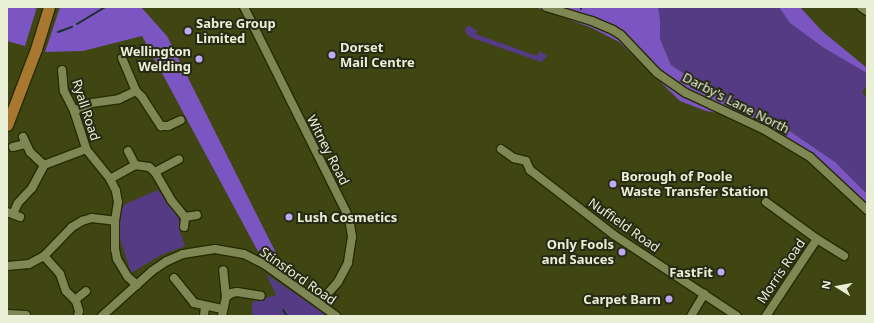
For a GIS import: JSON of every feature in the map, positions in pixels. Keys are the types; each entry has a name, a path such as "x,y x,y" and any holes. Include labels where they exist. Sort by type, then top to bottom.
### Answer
{"main road":[{"path":"7,125 36,49 49,7"}],"street":[{"name":"Witney Road","path":"244,7 346,212 350,224 352,237 348,263 338,282 319,304"},
{"name":"Darby's Lane North","path":"546,7 592,21 621,35 657,73 686,93 765,130 810,157 867,210"},
{"path":"861,7 867,11"},
{"path":"122,58 136,91 142,96 161,126 168,126 181,120"},
{"name":"Ryall Road","path":"62,70 64,91 74,111 86,149 110,179 116,191 118,202 115,221 115,249 117,259 128,277 137,285"},
{"path":"74,111 92,103 119,99 136,91"},
{"path":"13,147 24,141 32,155 44,165"},
{"path":"13,214 18,203 32,188 44,165 86,149"},
{"name":"Nuffield Road","path":"502,149 514,158 526,161 530,170 614,235 737,316"},
{"path":"128,150 135,165"},
{"path":"155,172 179,159"},
{"path":"110,179 135,165 149,167 155,172 171,200 185,217 184,227"},
{"name":"Morris Road","path":"766,202 817,239 844,256"},
{"path":"185,217 197,215"},
{"path":"7,266 29,264 44,256 72,227 82,220 92,218 115,221"},
{"name":"Morris Road","path":"766,316 817,239"},
{"name":"Stinsford Road","path":"102,316 152,271 168,261 183,254 215,249 236,252 253,258 277,273 336,316"},
{"path":"44,256 60,274 66,291 75,300 79,311 78,316"},
{"path":"174,278 194,302 223,312 226,297 223,270"},
{"path":"75,300 86,291"},
{"path":"226,297 232,292 261,296"},
{"path":"691,316 704,294"},
{"path":"204,316 205,306"},
{"path":"7,313 26,315"}],"shaded area":[{"path":"7,7 37,7 25,46 7,41"},
{"path":"60,7 141,7 167,36 277,255 261,257 142,36 83,51 45,52"},
{"path":"535,7 658,7 660,19 660,39 671,65 689,77 698,80 726,99 741,104 751,112 760,113 769,117 835,162 867,194 867,210 811,157 734,116 706,111 680,101 619,42 592,28"},
{"path":"658,7 779,7 790,23 824,48 864,70 867,73 867,84 862,93 867,97 867,194 835,162 769,117 760,113 751,112 741,104 726,99 698,80 689,77 671,65 660,39 660,19"},
{"path":"779,7 800,7 822,31 867,68 867,73 824,48 790,23"},
{"path":"469,26 477,30 476,34 537,56 539,51 548,56 541,62 472,38 468,36 465,31 466,27"},
{"path":"158,190 179,217 180,232 185,246 161,255 131,273 118,232 118,211 127,203"},
{"path":"266,274 327,316 252,316 252,302 276,295"}],"waterway":[{"path":"77,24 105,7"},
{"path":"58,32 72,27"},
{"path":"283,310 287,316"}],"place":[{"name":"Sabre Group Limited","path":"188,31"},
{"name":"Dorset Mail Centre","path":"332,55"},
{"name":"Wellington Welding","path":"199,59"},
{"name":"Borough of Poole Waste Transfer Station","path":"613,184"},
{"name":"Lush Cosmetics","path":"289,217"},
{"name":"Only Fools and Sauces","path":"622,252"},
{"name":"FastFit","path":"721,272"},
{"name":"Carpet Barn","path":"669,299"}]}
